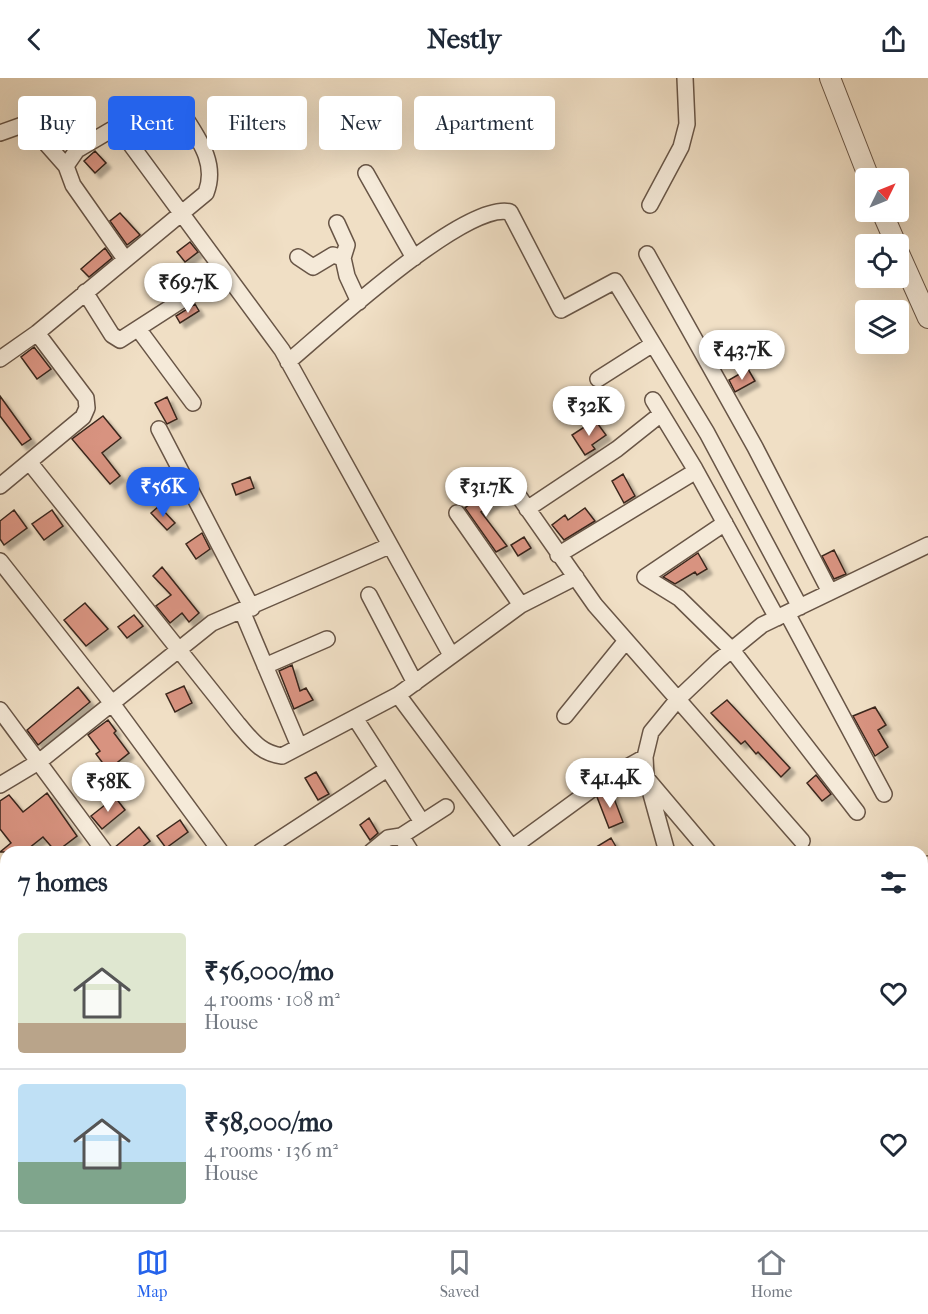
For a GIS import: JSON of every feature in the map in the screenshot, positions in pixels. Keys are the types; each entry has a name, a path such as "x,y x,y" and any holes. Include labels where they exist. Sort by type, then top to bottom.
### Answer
{"street":[{"path":"651,205 681,147 687,124 685,78"},
{"path":"830,78 865,168"},
{"path":"0,133 28,123 66,166 73,185 125,259"},
{"path":"66,166 77,150 111,130 119,131 282,350 451,655"},
{"path":"0,358 38,333 206,193 212,180 208,156 195,134"},
{"path":"366,173 414,258"},
{"path":"288,362 414,258 452,232 489,212 501,210 510,212 561,310 615,281 707,433 788,612 884,794"},
{"path":"337,223 347,245 343,258 347,276 359,302"},
{"path":"647,254 755,447 830,592"},
{"path":"298,257 313,267 333,255 343,258"},
{"path":"85,292 115,339 120,340 139,330 224,273"},
{"path":"909,276 928,318"},
{"path":"139,330 193,403"},
{"path":"0,486 83,417 87,408 86,398 38,333"},
{"path":"598,379 652,344"},
{"path":"653,400 725,523 788,612"},
{"path":"527,508 616,450 662,414"},
{"path":"159,429 247,609 265,666 299,746"},
{"path":"30,463 260,749 282,756 398,695 521,605 576,577"},
{"path":"558,555 696,471"},
{"path":"513,488 558,555 626,642 802,841"},
{"path":"457,513 521,605"},
{"path":"725,523 645,576 679,598 732,650 856,812"},
{"path":"665,846 646,777 645,757 651,732 678,699 762,625 928,545"},
{"path":"0,785 40,761 178,648 212,624 389,546"},
{"path":"0,561 111,702 217,846"},
{"path":"369,595 415,684"},
{"path":"265,666 327,639"},
{"path":"565,716 626,642"},
{"path":"398,695 506,846"},
{"path":"0,710 101,846"},
{"path":"355,718 422,822"},
{"path":"514,846 606,779 645,757"},
{"path":"269,846 387,769"},
{"path":"646,777 705,846"},
{"path":"379,846 388,838 401,836 446,807"},
{"path":"401,836 407,846"}],"building":[{"path":"95,151 106,163 95,173 84,161"},
{"path":"120,213 140,235 127,245 110,221"},
{"path":"190,242 198,252 185,262 177,252"},
{"path":"105,248 112,258 89,277 81,269"},
{"path":"195,304 199,311 180,323 176,316"},
{"path":"34,347 51,369 37,379 21,357"},
{"path":"748,369 755,381 735,392 729,380"},
{"path":"0,396 31,439 22,445 0,416"},
{"path":"167,397 177,419 167,424 155,403"},
{"path":"103,416 121,438 102,453 120,476 110,484 72,439"},
{"path":"595,420 606,435 592,445 595,449 585,455 572,435"},
{"path":"623,474 635,496 624,503 612,481"},
{"path":"250,477 254,488 236,495 232,484"},
{"path":"492,487 500,498 481,512 507,546 496,552 465,508"},
{"path":"159,506 175,523 167,530 151,513"},
{"path":"585,508 595,521 564,540 552,525 565,515 568,520"},
{"path":"14,510 27,528 4,545 0,539 0,521"},
{"path":"52,510 63,526 44,540 32,524"},
{"path":"202,533 210,549 196,559 186,544"},
{"path":"524,537 531,548 518,556 511,545"},
{"path":"834,550 846,574 834,579 822,556"},
{"path":"698,553 707,569 697,575 695,572 675,584 663,577"},
{"path":"162,567 199,613 189,622 182,613 170,623 156,606 171,595 153,576"},
{"path":"85,603 108,629 86,646 64,620"},
{"path":"134,615 143,626 127,638 118,627"},
{"path":"292,665 300,691 306,688 313,700 294,709 279,671"},
{"path":"184,686 192,703 175,712 166,694"},
{"path":"78,687 90,702 38,745 27,730"},
{"path":"727,700 790,768 781,777 758,752 756,754 745,741 741,744 711,713"},
{"path":"875,707 886,725 878,730 888,747 875,756 853,716"},
{"path":"108,720 116,731 114,733 129,753 108,770 96,754 100,751 88,735"},
{"path":"316,772 329,794 318,800 305,778"},
{"path":"816,775 831,794 822,801 807,783"},
{"path":"610,788 623,822 609,828 597,797"},
{"path":"47,793 77,836 64,846 51,846 43,837 32,846 7,846 11,843 0,829 0,801 9,795 23,812"},
{"path":"115,797 125,810 102,829 91,816"},
{"path":"369,818 378,833 370,840 360,825"},
{"path":"180,820 188,832 169,846 164,846 157,836"},
{"path":"139,827 150,841 144,846 116,846"},
{"path":"611,838 616,846 598,846"}]}
